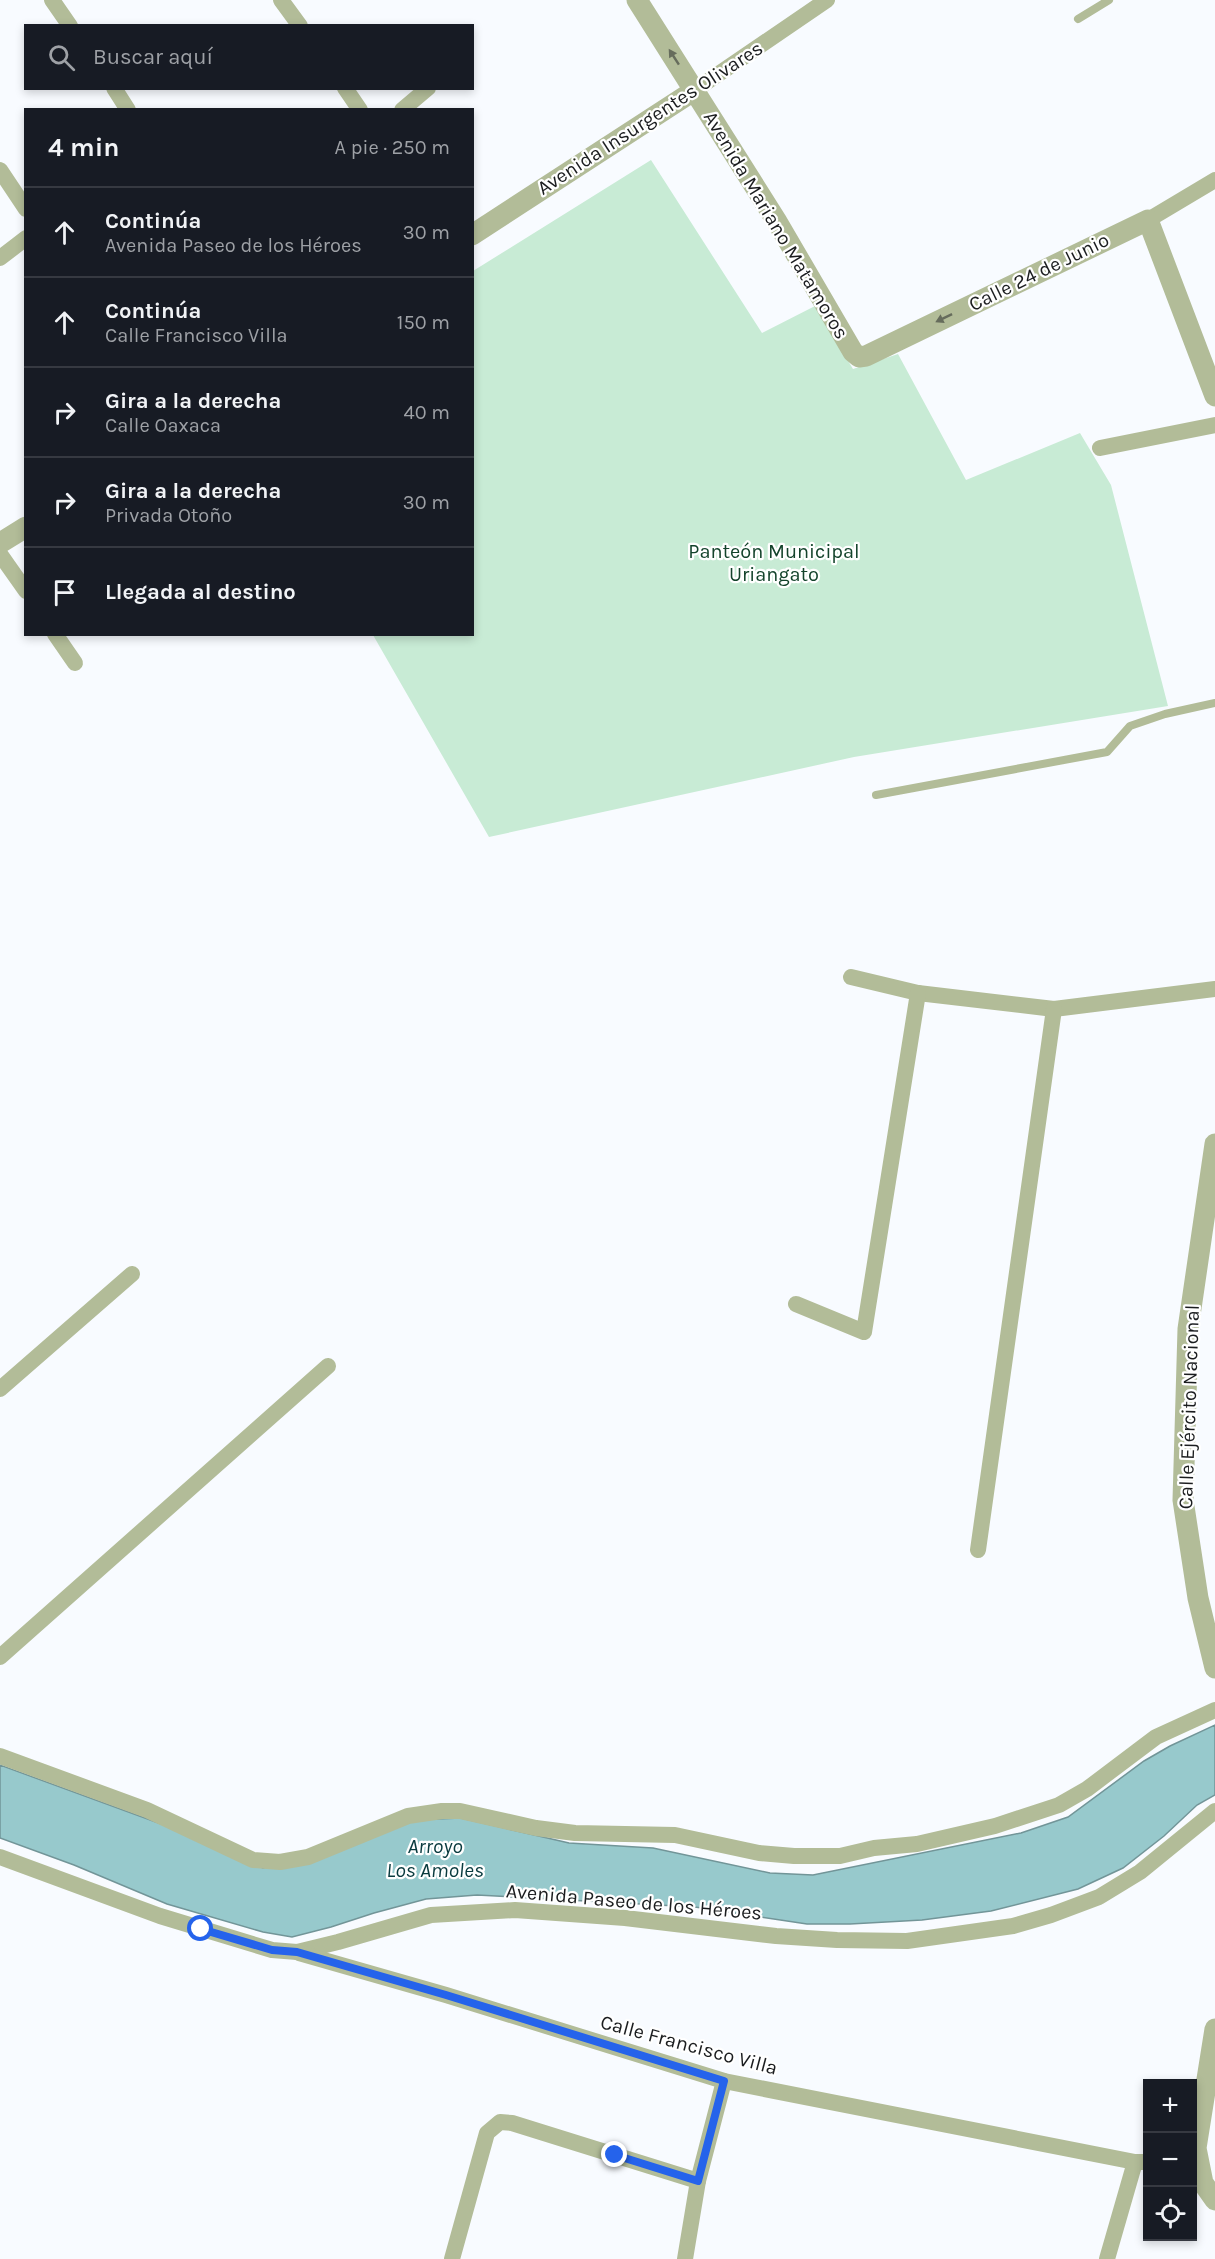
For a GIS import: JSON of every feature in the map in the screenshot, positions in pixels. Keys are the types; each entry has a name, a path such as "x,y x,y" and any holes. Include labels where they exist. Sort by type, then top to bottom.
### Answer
{"street":[{"path":"52,0 69,24"},
{"path":"282,0 299,24"},
{"name":"Avenida Mariano Matamoros","path":"637,0 776,220 853,352 859,357"},
{"name":"Avenida Insurgentes Olivares","path":"474,234 695,90 827,0"},
{"path":"115,90 127,108"},
{"path":"346,90 359,108"},
{"path":"404,108 426,90"},
{"path":"0,170 24,206"},
{"name":"Calle 24 de Junio","path":"859,357 866,356 1148,220 1215,180"},
{"path":"1148,220 1215,396"},
{"path":"0,258 24,240"},
{"path":"1100,448 1215,425"},
{"path":"0,543 24,528"},
{"path":"0,554 24,588"},
{"path":"56,636 75,663"},
{"path":"851,977 918,993 1054,1009 1215,989"},
{"path":"796,1304 864,1332 918,993"},
{"path":"978,1550 1054,1009"},
{"name":"Calle Ejército Nacional","path":"1215,1144 1188,1329 1183,1500 1198,1598 1215,1668"},
{"path":"0,1389 132,1274"},
{"path":"0,1657 328,1366"},
{"path":"0,1756 147,1810 253,1860 280,1862 308,1857 408,1816 442,1810 459,1811 565,1832 675,1835 705,1843 759,1852 794,1856 840,1856 874,1848 927,1842 995,1826 1059,1805 1087,1789 1156,1737 1215,1710"},
{"name":"Avenida Paseo de los Héroes","path":"0,1857 160,1916 272,1950 297,1952 431,1915 515,1910 625,1918 776,1936 907,1941 1013,1926 1099,1897 1140,1872 1215,1810"},
{"name":"Calle Francisco Villa","path":"297,1952 446,1995 724,2081 1141,2162"},
{"path":"1197,2139 1209,2097 1215,2029"},
{"path":"685,2259 698,2181 724,2081"},
{"path":"452,2259 487,2133 500,2122 512,2123 698,2181"},
{"path":"1197,2160 1203,2183 1215,2200"},
{"path":"1107,2259 1141,2162"}],"lane":[{"path":"1078,19 1109,0"},
{"path":"876,795 1107,752 1130,726 1165,714 1215,703"}],"green space":[{"name":"Panteón Municipal Uriangato","path":"651,160 762,333 815,306 853,369 898,354 966,480 1080,433 1111,485 1168,706 854,757 489,837 374,636 474,636 474,270"}],"water":[{"name":"Arroyo Los Amoles","path":"1215,1725 1215,1795 1197,1805 1164,1836 1123,1868 1078,1889 991,1911 922,1920 807,1924 695,1907 477,1895 426,1899 292,1937 263,1932 167,1904 74,1865 0,1838 0,1765 175,1829 263,1868 412,1820 461,1818 569,1843 653,1848 770,1873 813,1875 1021,1833 1068,1817 1144,1761"}],"route":[{"path":"201,1929 272,1950 297,1952 446,1995 724,2081 698,2181 615,2155"}]}
